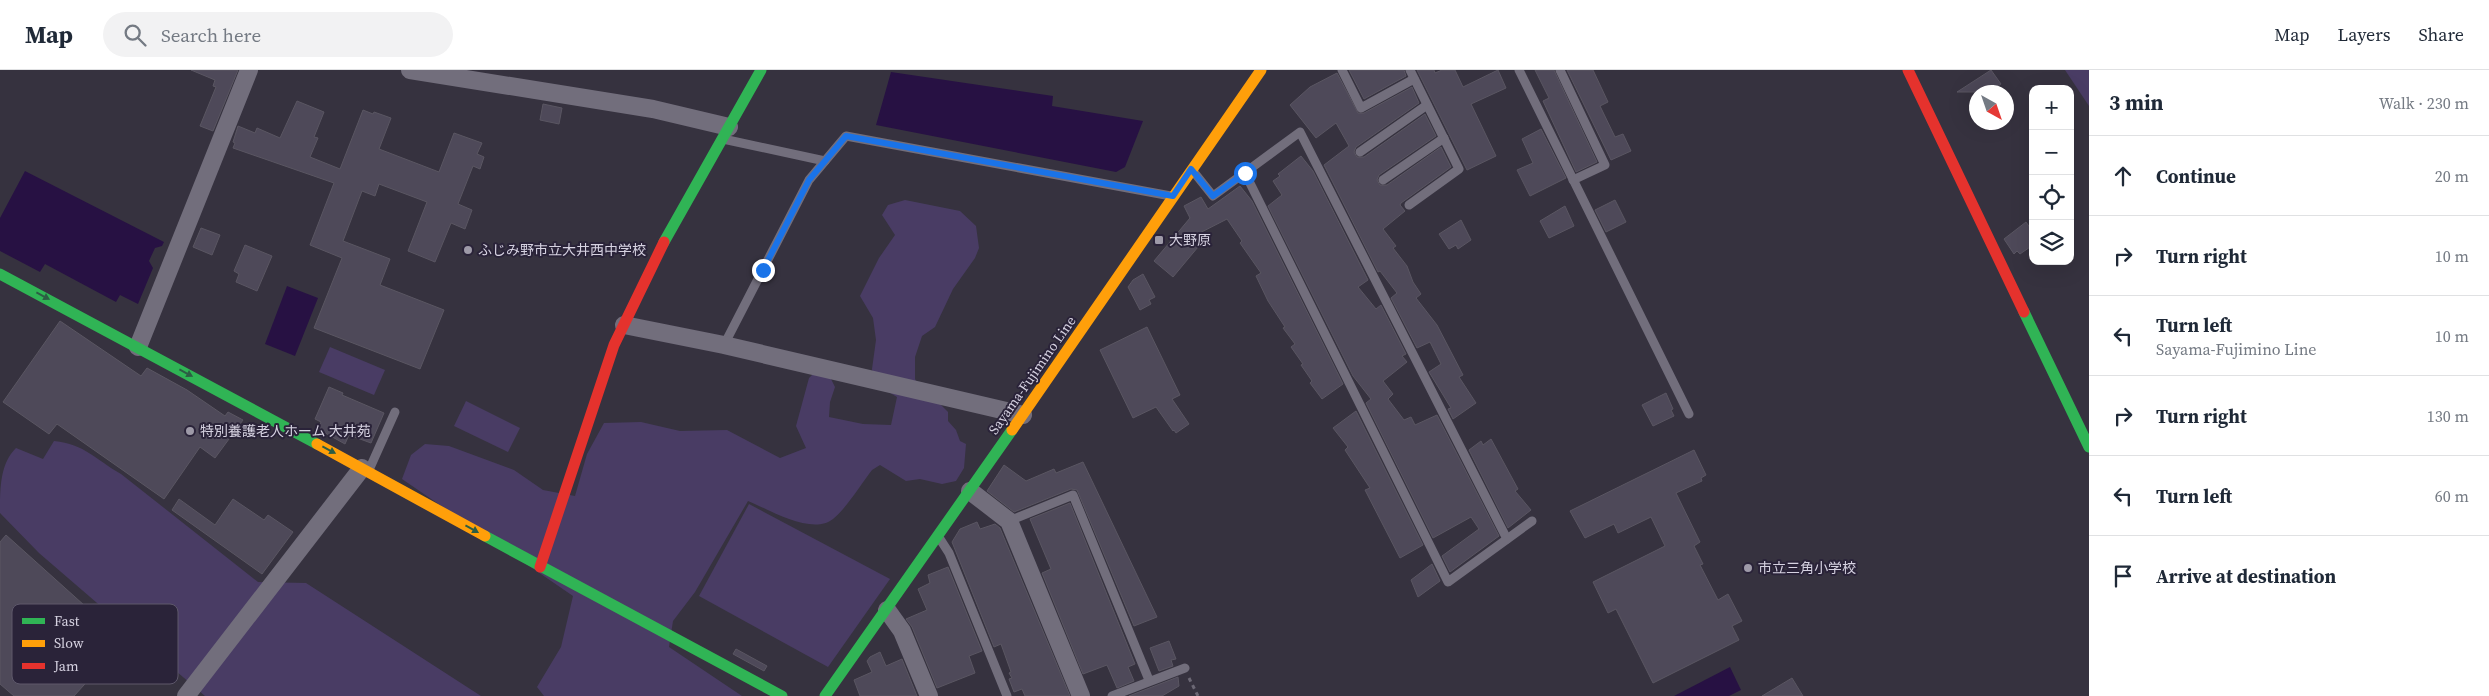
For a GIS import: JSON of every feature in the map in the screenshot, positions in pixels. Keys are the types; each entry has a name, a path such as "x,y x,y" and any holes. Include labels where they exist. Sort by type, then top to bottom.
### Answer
{"street":[{"path":"138,347 249,70"},
{"path":"410,70 652,109 726,133"},
{"path":"540,567 614,345 665,240 761,70"},
{"name":"Sayama-Fujimino Line","path":"825,696 938,537 1261,70"},
{"path":"1908,70 2089,447"},
{"path":"0,274 366,469 540,567 782,696"},
{"path":"624,325 724,345 1022,415"},
{"path":"186,696 366,469"},
{"path":"970,491 1009,521 1082,696"},
{"path":"887,610 902,631 930,696"}],"lane":[{"path":"1342,70 1360,108 1414,79"},
{"path":"1409,206 1459,168 1410,70"},
{"path":"1519,70 1689,414"},
{"path":"1560,70 1605,165 1573,180"},
{"path":"1360,152 1427,105"},
{"path":"1191,169 1213,196 1300,132 1506,539"},
{"path":"726,133 825,161"},
{"path":"724,345 809,180 846,136 1173,196"},
{"path":"1384,180 1444,138"},
{"path":"1245,173 1448,582 1532,521"},
{"path":"366,469 395,412"},
{"path":"1009,521 1073,495 1149,680"},
{"path":"938,537 949,553 1007,696"},
{"path":"1112,696 1149,680 1185,668"}],"path":[{"path":"1185,668 1198,696"}],"shaded area":[{"path":"2065,70 2089,70 2089,106"},
{"path":"891,72 1053,96 1052,106 1143,121 1125,167 1116,172 876,125"},
{"path":"25,171 164,242 162,246 155,248 149,261 153,268 138,304 120,295 116,302 45,264 40,272 0,251 0,218"},
{"path":"905,200 960,211 976,226 979,248 975,258 953,289 935,327 922,336 915,357 915,379 923,395 940,404 948,412 948,421 956,430 960,441 966,444 964,468 956,481 942,484 920,479 906,481 880,465 872,470 838,515 824,523 814,524 802,523 778,515 748,501 695,592 673,621 669,647 742,696 544,696 537,687 561,647 573,596 402,479 411,455 425,444 449,446 514,470 543,490 575,496 587,454 604,423 641,422 680,431 727,430 780,458 806,448 796,426 809,378 814,373 829,375 835,387 830,402 829,417 863,424 891,425 897,397 875,384 872,369 876,340 873,318 860,296 879,258 895,235 882,215 888,205"},
{"path":"287,286 318,298 295,356 265,344"},
{"path":"330,347 385,370 374,395 319,372"},
{"path":"466,401 520,428 508,452 454,426"},
{"path":"54,441 74,445 90,453 121,474 258,582 306,583 481,696 205,696 178,673 178,604 98,604 39,553 0,513 2,477 11,454 16,448 43,459"},
{"path":"749,504 890,579 828,667 699,596"},
{"path":"1730,667 1741,690 1729,696 1674,696"}],"building":[{"path":"191,70 238,70 213,131 200,126 216,87 213,86 215,80"},
{"path":"1349,70 1404,70 1406,76 1364,99"},
{"path":"1417,70 1434,70 1435,73 1442,70 1455,70 1463,87 1498,70 1506,88 1471,104 1496,156 1467,170"},
{"path":"1535,70 1554,70 1597,162 1576,172 1543,101 1549,98"},
{"path":"1567,70 1593,70 1608,102 1600,106 1615,137 1623,134 1631,151 1611,160"},
{"path":"1991,70 2001,84 1969,85 1969,92 1957,92"},
{"path":"1337,73 1358,113 1364,113 1412,87 1419,103 1356,147 1354,152 1357,157 1364,157 1425,114 1436,136 1379,175 1377,180 1380,185 1387,185 1441,147 1451,167 1401,203 1400,205 1405,211 1383,229 1396,246 1393,248 1407,266 1413,282 1421,294 1416,298 1437,325 1463,375 1459,377 1476,403 1453,419 1448,409 1451,408 1429,372 1441,364 1430,342 1417,348 1391,298 1397,293 1380,271 1378,272 1324,165 1349,146 1336,123 1316,138 1290,105 1310,87"},
{"path":"297,101 324,112 314,137 318,138 310,157 340,169 363,110 391,118 379,149 439,172 454,133 482,143 477,154 484,157 480,169 473,166 458,204 472,210 465,229 451,223 435,262 408,251 427,202 379,184 375,196 362,191 343,241 390,259 380,285 444,310 420,369 314,328 342,258 310,245 334,183 233,148 238,126 255,133 257,128 280,138"},
{"path":"543,104 562,108 559,124 540,120"},
{"path":"1541,129 1566,178 1530,196 1517,170 1533,163 1522,139"},
{"path":"1301,156 1313,171 1368,280 1358,287 1376,309 1381,305 1406,354 1402,356 1407,362 1383,381 1393,394 1388,399 1404,420 1411,417 1415,425 1437,415 1499,536 1450,572 1442,556 1479,529 1471,517 1433,538 1366,403 1371,399 1353,376 1268,206 1282,195 1273,181 1280,176 1278,174"},
{"path":"1240,186 1252,201 1343,384 1322,399 1310,383 1312,381 1291,347 1295,344 1283,328 1285,327 1268,301 1256,276 1261,273 1240,243 1242,241 1227,219 1188,239 1198,247 1173,277 1154,261 1190,218 1184,206 1201,197 1208,209"},
{"path":"1615,200 1626,222 1606,232 1595,210"},
{"path":"1565,206 1574,226 1549,238 1540,221"},
{"path":"1461,220 1471,240 1458,249 1456,245 1449,249 1439,234"},
{"path":"2026,222 2029,226 2029,248 2020,254 2017,251 2014,254 2004,239"},
{"path":"201,228 220,235 212,255 193,247"},
{"path":"245,245 272,256 257,291 236,282 239,274 234,271"},
{"path":"1143,274 1155,297 1149,300 1151,304 1140,310 1128,287 1133,280"},
{"path":"60,321 141,376 147,368 187,390 225,416 228,412 243,420 215,458 200,447 164,499 57,424 49,434 3,402"},
{"path":"1147,327 1180,395 1172,399 1189,424 1176,433 1156,407 1133,418 1100,350"},
{"path":"329,387 343,393 342,395 384,413 371,443 349,435 345,444 318,429 321,422 315,419"},
{"path":"1666,393 1674,416 1653,426 1642,405"},
{"path":"1356,411 1423,545 1400,558 1365,490 1370,488 1345,450 1348,447 1333,428"},
{"path":"1491,439 1518,489 1515,491 1531,510 1508,528 1469,450 1481,441 1483,445"},
{"path":"1694,450 1706,475 1701,478 1702,481 1676,493 1700,542 1694,546 1703,564 1700,565 1718,600 1728,594 1742,621 1732,626 1739,640 1653,683 1616,609 1608,613 1593,582 1665,546 1651,517 1618,533 1614,524 1585,538 1570,511"},
{"path":"1083,462 1157,617 1134,626 1077,490 1071,489 1014,512 987,491 1004,465 1026,481 1054,469 1056,473"},
{"path":"179,499 215,525 233,499 264,520 268,515 293,532 262,574 172,510"},
{"path":"1070,503 1135,664 1128,667 1134,681 1117,688 1107,665 1083,674 1042,573 1051,569 1030,519"},
{"path":"977,522 980,529 995,524 1000,528 1070,696 1025,696 1022,689 1014,692 1009,679 1012,678 1009,673 1011,672 1001,644 994,647 952,542 960,529"},
{"path":"6,535 83,604 12,604 12,684 85,684 74,696 14,696 0,684 0,542"},
{"path":"1432,564 1440,581 1418,597 1411,580"},
{"path":"948,567 982,651 969,656 975,673 937,688 912,627 906,619 927,610 918,589 930,583 928,575"},
{"path":"1169,641 1176,659 1171,660 1173,666 1159,671 1150,648"},
{"path":"736,649 767,666 764,671 733,654"},
{"path":"880,652 886,666 902,659 917,696 860,696 854,680 872,672 867,661 870,657"},
{"path":"1178,677 1179,686 1162,696 1129,696"},
{"path":"1792,678 1803,696 1762,696"}],"traffic: fast":[{"path":"664,242 761,70"},
{"path":"0,274 317,444"},
{"path":"2024,312 2089,447"},
{"path":"825,696 1012,430"},
{"path":"485,536 782,696"}],"traffic: slow":[{"path":"1012,430 1261,70"},
{"path":"317,444 485,536"}],"traffic: jam":[{"path":"1908,70 2024,312"},
{"path":"540,567 614,345 664,242"}],"place":[{"name":"大野原","path":"1159,240"},
{"name":"ふじみ野市立大井西中学校","path":"468,250"},
{"name":"特別養護老人ホーム 大井苑","path":"190,431"},
{"name":"市立三角小学校","path":"1748,568"}],"route":[{"path":"763,270 809,180 846,136 1173,196 1191,169 1213,196 1245,173"}]}
